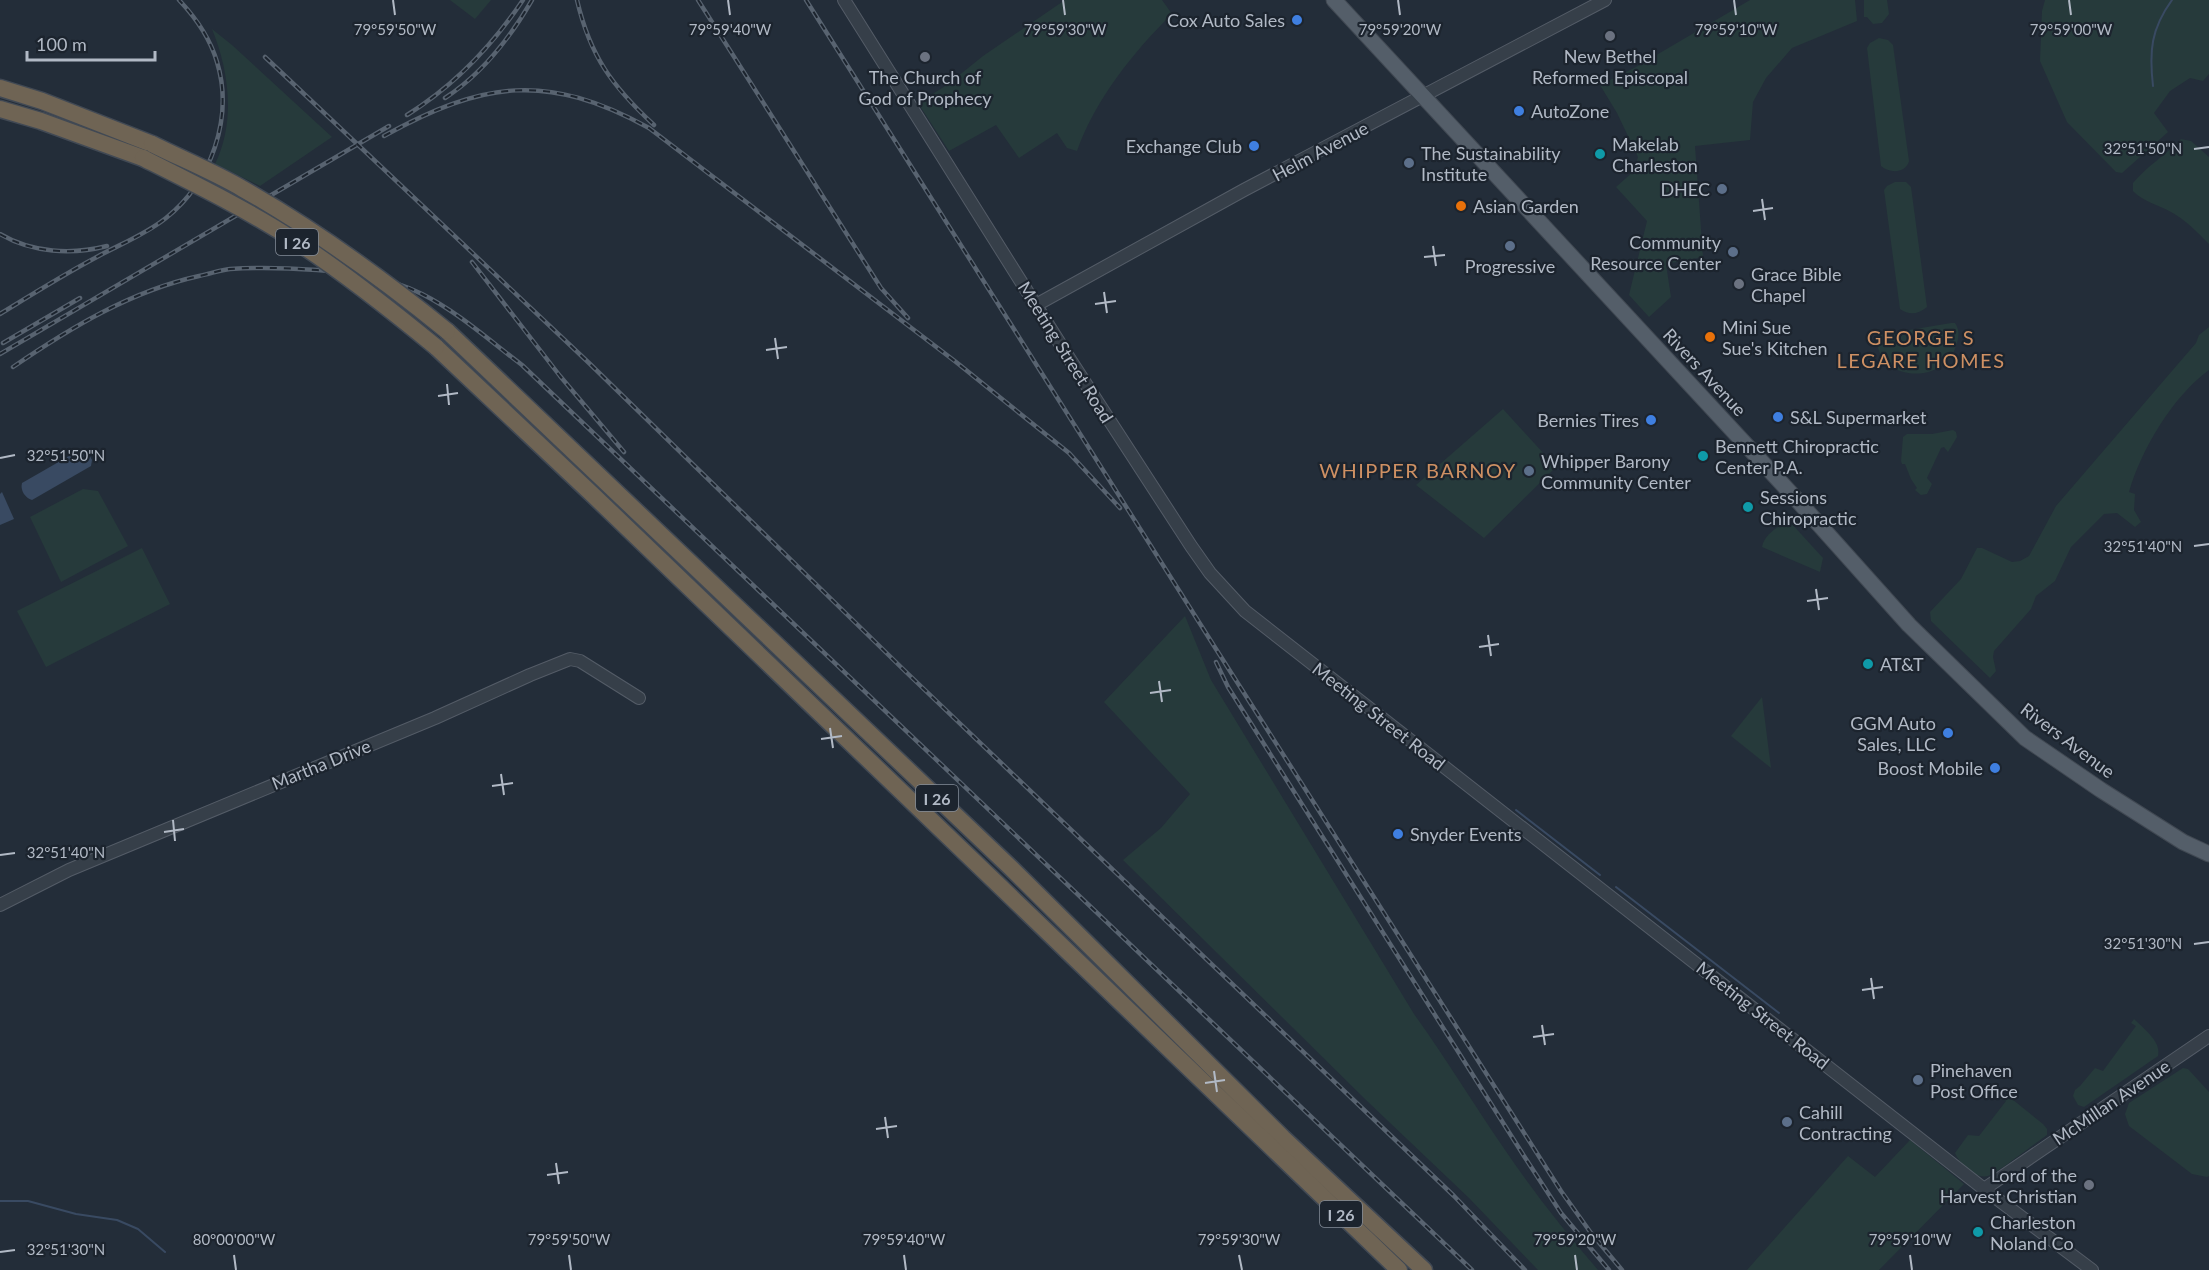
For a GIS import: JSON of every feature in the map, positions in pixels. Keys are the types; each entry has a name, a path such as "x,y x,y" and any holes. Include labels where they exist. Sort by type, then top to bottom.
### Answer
{"highway":[{"name":"I 26","path":"0,88 42,101 152,144 242,188 321,237 402,295 447,331 1011,868 1283,1138 1424,1270"},
{"name":"I 26","path":"0,109 41,121 143,158 208,190 295,241 361,287 436,347 1399,1270"}],"main road":[{"name":"Rivers Avenue","path":"1334,0 1798,501 1909,625 2025,738 2101,790 2184,842 2209,854"}],"street":[{"name":"Meeting Street Road","path":"844,0 1191,546 1210,573 1245,611 1984,1189 2092,1270"},
{"name":"Helm Avenue","path":"1036,305 1244,190 1605,0"},
{"name":"Martha Drive","path":"0,905 69,870 435,718 570,659 580,661 639,698"},
{"name":"McMillan Avenue","path":"1984,1189 2209,1036"}],"green space":[{"path":"450,0 491,0 475,19"},
{"path":"1065,0 1162,0 1172,14 1117,77 1094,113 1077,151 1067,148 1057,133 1019,158 996,125 949,151 918,103 947,85 983,56"},
{"path":"1750,0 1855,0 1857,21 1792,48 1766,78 1753,102 1750,140 1695,146 1703,257 1666,264 1671,297 1649,317 1629,295 1647,221 1616,187 1634,171 1638,157 1617,113 1600,85 1636,67"},
{"path":"1864,0 1887,0 1889,14 1882,23 1873,24 1867,17 1864,17"},
{"path":"2045,0 2209,0 2209,74 2203,81 2190,78 2170,91 2154,113 2168,132 2122,173 2116,172 2067,122 2040,61 2042,11"},
{"path":"212,29 332,137 260,186 215,164 226,131 228,96 223,62"},
{"path":"1879,38 1888,40 1893,45 1909,161 1905,168 1897,171 1881,166 1867,48 1870,43"},
{"path":"2181,139 2191,141 2209,157 2209,244 2182,219 2141,198 2133,191 2133,183 2138,177"},
{"path":"1895,182 1906,182 1911,187 1927,307 1914,313 1907,313 1900,309 1884,190"},
{"path":"1955,323 1958,328 1957,343 1949,359 1938,368 1925,373 1898,370 1887,363 1879,352 1877,337 1879,335"},
{"path":"2209,327 2209,370 2183,394 2171,409 2150,442 2134,476 2129,492 2135,494 2134,510 2141,522 2135,527 2117,513 2104,514 2071,547 2055,581 2036,596 2031,609 1994,651 1996,671 1990,678 1931,621 1930,612 1961,579 1977,548 1982,548 2012,562 2029,556 2056,506 2196,343 2199,335"},
{"path":"1503,409 1556,467 1484,538 1416,485"},
{"path":"1953,430 1957,437 1948,452 1944,447 1941,448 1927,478 1932,484 1927,494 1921,495 1915,490 1917,488 1905,464 1901,461 1903,437 1907,434 1932,434"},
{"path":"83,489 98,491 128,546 61,582 30,517"},
{"path":"1787,522 1791,523 1823,558 1820,572 1762,547 1768,535"},
{"path":"142,548 170,604 46,667 17,611"},
{"path":"1185,616 1211,680 1414,1014 1525,1179 1598,1270 1538,1270 1469,1198 1366,1100 1123,860 1161,828 1190,794 1104,702"},
{"path":"1762,697 1771,768 1731,736"},
{"path":"2134,1019 2155,1041 2158,1056 2084,1107 2078,1105 2073,1096 2075,1090 2095,1068 2103,1071 2136,1026 2131,1023"},
{"path":"2183,1068 2188,1069 2209,1092 2209,1176 2207,1177 2192,1174 2129,1126 2125,1114 2129,1103"},
{"path":"2007,1095 2043,1124 2047,1129 2047,1135 1992,1174 1978,1175 1964,1166 1955,1153 1968,1135 1979,1136 2006,1101 1999,1099 2001,1096"},
{"path":"1910,1140 1964,1184 1879,1270 1747,1270 1848,1156 1875,1177"}],"water":[{"path":"83,448 92,460 91,466 32,500 25,496 22,483"},
{"path":"2,492 14,519 0,525 0,494"}],"waterway":[{"path":"2153,86 2151,62 2153,41 2160,21 2172,0"},
{"path":"1516,810 1600,875"},
{"path":"1616,887 1779,1013"},
{"path":"0,1201 28,1201 76,1214 117,1220 138,1229 165,1252"}],"railway":[{"path":"0,314 71,271 158,224 182,203 206,168 215,148 220,126 223,105 222,83 214,53 206,37 197,21 179,0"},
{"path":"407,115 441,91 471,64 523,0"},
{"path":"445,98 471,78 494,54 532,0"},
{"path":"577,0 589,38 605,69 626,97 654,125"},
{"path":"698,0 881,288 908,318"},
{"path":"806,0 1561,1191 1591,1233 1622,1270"},
{"path":"265,57 589,363 905,671 1454,1196 1525,1270"},
{"path":"384,136 453,104 485,95 516,90 547,91 579,98 612,110 649,128 956,362 1069,453 1120,508"},
{"path":"0,354 389,126"},
{"path":"0,234 39,249 80,251 107,246"},
{"path":"472,262 560,376 624,452"},
{"path":"13,367 79,325 125,301 174,283 226,270 284,268 358,274 396,283 435,301 522,365 1472,1270"},
{"path":"3,343 80,298"},
{"path":"1216,662 1228,687 1524,1156 1561,1213 1609,1270"}],"place":[{"name":"Cox Auto Sales","path":"1297,20"},
{"name":"New Bethel Reformed Episcopal","path":"1610,36"},
{"name":"The Church of God of Prophecy","path":"925,57"},
{"name":"AutoZone","path":"1519,111"},
{"name":"Exchange Club","path":"1254,146"},
{"name":"Makelab Charleston","path":"1600,154"},
{"name":"The Sustainability Institute","path":"1409,163"},
{"name":"DHEC","path":"1722,189"},
{"name":"Asian Garden","path":"1461,206"},
{"name":"Progressive","path":"1510,246"},
{"name":"Community Resource Center","path":"1733,252"},
{"name":"Grace Bible Chapel","path":"1739,284"},
{"name":"Mini Sue Sue's Kitchen","path":"1710,337"},
{"name":"S&L Supermarket","path":"1778,417"},
{"name":"Bernies Tires","path":"1651,420"},
{"name":"Bennett Chiropractic Center P.A.","path":"1703,456"},
{"name":"Whipper Barony Community Center","path":"1529,471"},
{"name":"Sessions Chiropractic","path":"1748,507"},
{"name":"AT&T","path":"1868,664"},
{"name":"GGM Auto Sales, LLC","path":"1948,733"},
{"name":"Boost Mobile","path":"1995,768"},
{"name":"Snyder Events","path":"1398,834"},
{"name":"Pinehaven Post Office","path":"1918,1080"},
{"name":"Cahill Contracting","path":"1787,1122"},
{"name":"Lord of the Harvest Christian","path":"2089,1185"},
{"name":"Charleston Noland Co","path":"1978,1232"}],"district":[{"name":"GEORGE S LEGARE HOMES","path":"1921,348"},
{"name":"WHIPPER BARNOY","path":"1418,470"}]}
